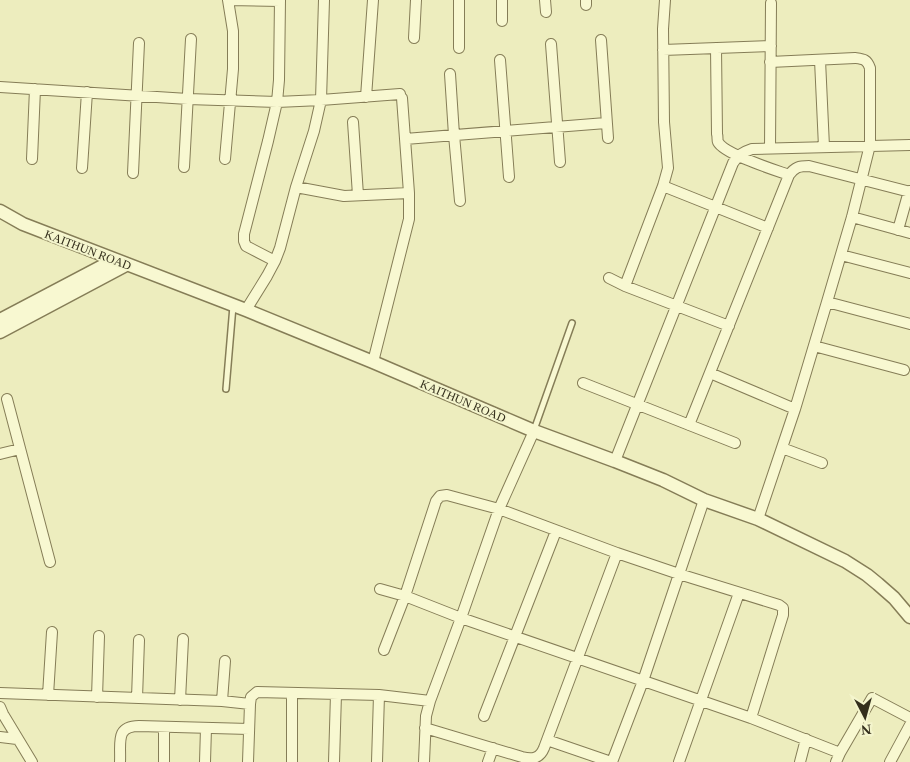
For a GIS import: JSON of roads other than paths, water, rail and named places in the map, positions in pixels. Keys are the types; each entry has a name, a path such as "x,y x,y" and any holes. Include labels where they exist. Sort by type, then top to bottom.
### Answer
{"street":[{"path":"226,159 233,69 233,30 228,0 280,0 277,102 244,234 246,246 275,261"},
{"path":"246,310 275,261 280,248 314,131 321,100 324,0"},
{"path":"366,96 373,0"},
{"path":"414,38 416,0"},
{"path":"459,0 459,48"},
{"path":"502,0 502,22"},
{"path":"545,0 546,12"},
{"path":"626,286 668,168 665,137 663,50 665,0"},
{"path":"770,148 771,2"},
{"path":"184,167 192,39"},
{"path":"601,40 608,138"},
{"path":"133,173 139,43"},
{"path":"551,44 560,162"},
{"path":"663,50 771,46"},
{"path":"716,48 718,143 737,156 789,175"},
{"path":"758,519 795,410 852,217 870,145 870,68 868,62 855,58 770,62"},
{"path":"500,60 509,177"},
{"path":"820,60 824,146"},
{"path":"450,74 460,201"},
{"path":"0,87 188,99 277,102 366,96 401,96 409,193 409,219 373,362"},
{"path":"32,159 35,89"},
{"path":"82,168 87,92"},
{"path":"353,122 358,195"},
{"path":"405,139 606,123"},
{"path":"615,461 737,156 752,148 910,144"},
{"path":"689,425 789,175 794,169 800,166 809,166 909,192 898,230"},
{"path":"663,186 768,228"},
{"path":"296,188 344,196 409,193"},
{"name":"KAITHUN ROAD","path":"0,211 23,224 246,310 534,431 663,480 704,500 758,519 846,561 878,584 894,598 910,617"},
{"path":"852,217 910,233"},
{"path":"841,255 910,273"},
{"path":"0,320 120,262"},
{"path":"0,332 120,262"},
{"path":"609,278 729,326"},
{"path":"827,302 910,324"},
{"path":"814,346 904,370"},
{"path":"710,373 795,410"},
{"path":"583,383 736,444"},
{"path":"7,400 50,562"},
{"path":"424,762 426,716 430,701 462,618 498,509 534,431"},
{"path":"782,448 822,463"},
{"path":"0,454 20,449"},
{"path":"384,650 405,596 436,501 440,496 447,495 498,509 617,553 779,605 783,608 783,615 751,718"},
{"path":"547,740 611,762 643,681 704,500"},
{"path":"484,716 556,531"},
{"path":"425,728 522,757 533,758 542,753 617,553"},
{"path":"380,589 405,596 462,618 751,718 806,739 838,757 872,698 910,718"},
{"path":"679,762 739,593"},
{"path":"48,695 52,632"},
{"path":"97,697 98,636"},
{"path":"180,700 183,639"},
{"path":"137,698 139,640"},
{"path":"222,701 225,661"},
{"path":"248,762 250,704 252,697 257,692 379,695 430,701"},
{"path":"0,693 222,701 250,704"},
{"path":"292,693 292,762"},
{"path":"334,762 336,694"},
{"path":"377,762 379,695"},
{"path":"0,706 17,739 32,762"},
{"path":"890,762 910,725"},
{"path":"120,762 121,738 124,729 133,726 249,729"},
{"path":"164,727 164,762"},
{"path":"205,762 206,728"},
{"path":"0,737 17,739"},
{"path":"800,762 806,739"},
{"path":"488,762 493,748"}],"lane":[{"path":"226,389 233,306"},
{"path":"534,431 572,323"}]}
